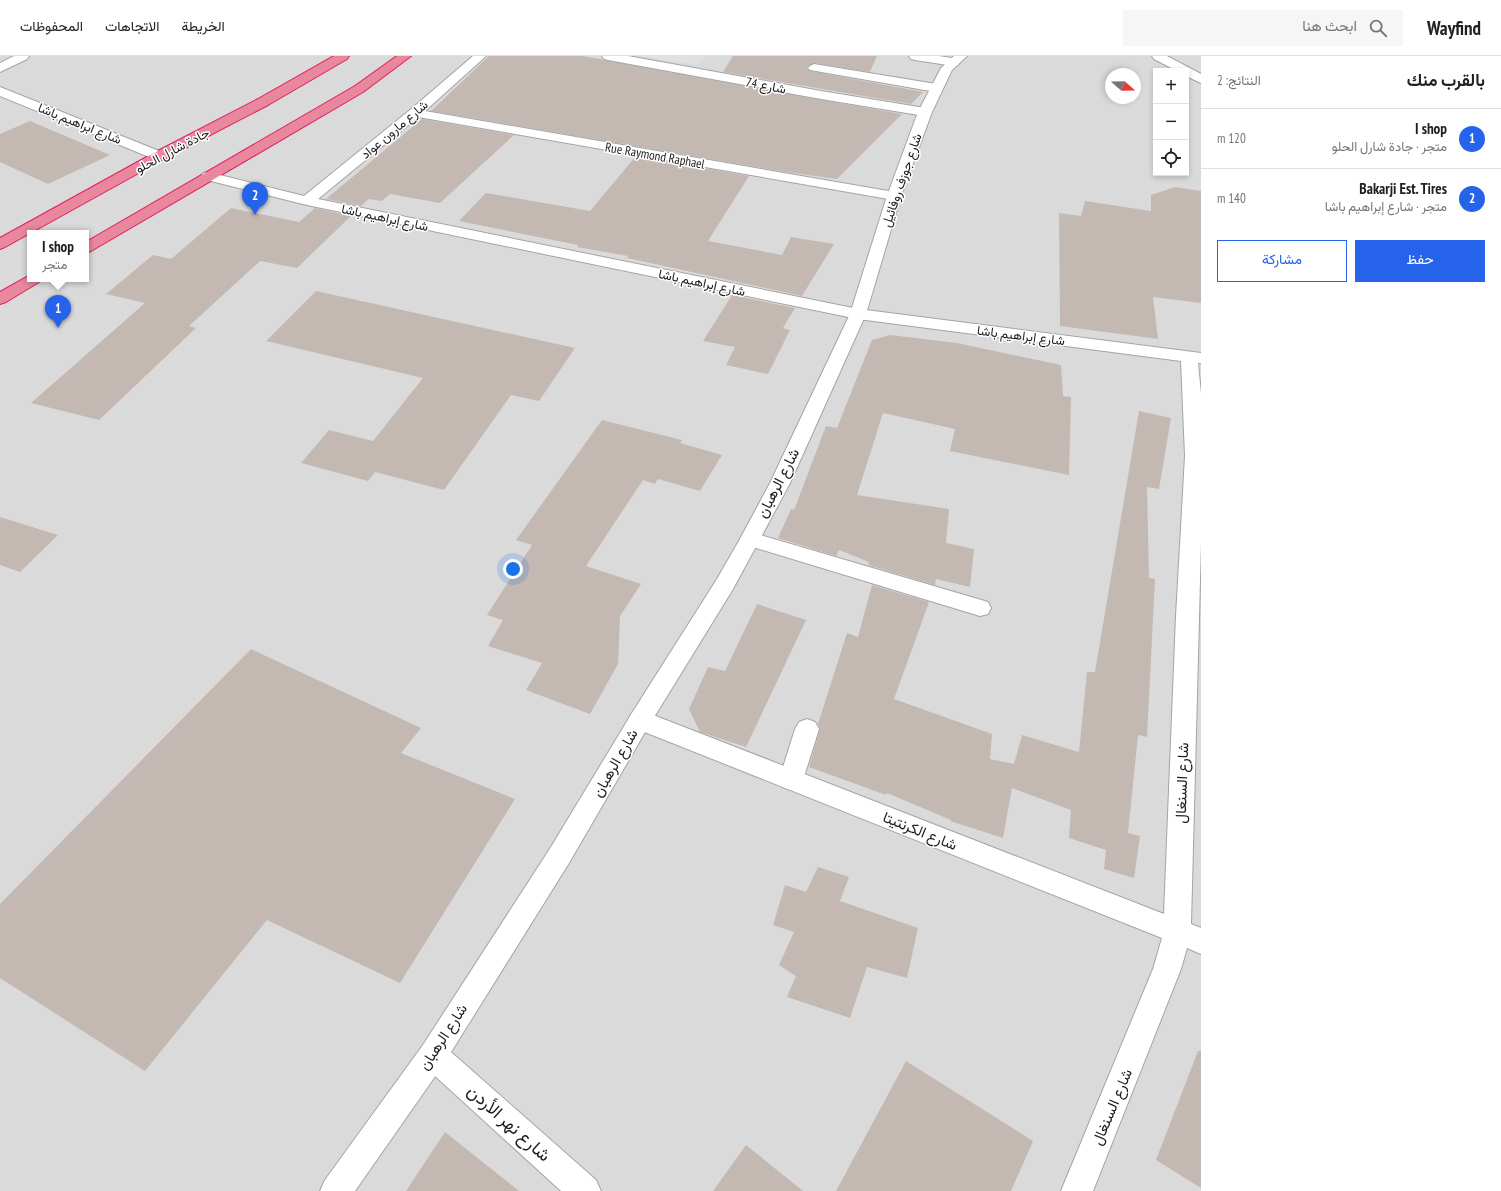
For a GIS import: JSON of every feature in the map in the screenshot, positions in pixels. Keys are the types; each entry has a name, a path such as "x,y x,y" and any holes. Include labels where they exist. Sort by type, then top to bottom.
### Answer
{"highway":[{"name":"جادة شارل الحلو","path":"0,244 159,156 263,102 343,56"},
{"path":"89,246 359,89 404,56"},
{"path":"0,299 28,282"}],"street":[{"path":"0,68 22,56"},
{"name":"شارع مارون عواد","path":"307,201 415,113 480,56"},
{"name":"شارع 74","path":"608,56 803,92 925,112"},
{"path":"915,56 957,59"},
{"path":"1158,56 1201,79"},
{"name":"شارع جوزف روفائيل","path":"858,314 894,196 925,112 947,68 957,59"},
{"name":"شارع ابراهيم باشا","path":"0,91 159,156"},
{"name":"Rue Raymond Raphael","path":"415,113 894,196"},
{"name":"شارع إبراهيم باشا","path":"208,176 307,201 858,314 1195,357"},
{"name":"شارع الرهبان","path":"336,1191 433,1055 560,855 640,720 725,584 780,483 858,314"},
{"name":"شارع السنغال","path":"1077,1191 1167,969 1177,933 1187,616 1195,456 1193,407 1195,357"},
{"path":"750,539 980,608"},
{"name":"شارع الكرنتيتا","path":"640,720 1177,933 1201,941"},
{"path":"791,780 807,729"},
{"name":"شارع نهر الأردن","path":"433,1055 586,1191"}],"lane":[{"path":"814,68 936,88"}],"shaded area":[{"path":"0,56 1201,56 1201,1191 0,1191"},
{"path":"637,56 707,56 697,65"}],"building":[{"path":"489,56 583,56 902,114 837,179 786,172 431,111"},
{"path":"733,56 877,56 870,72 814,63 806,68 810,71 923,92 911,104 723,72"},
{"path":"422,119 514,135 440,203 390,194 382,201 369,199 361,206 326,199"},
{"path":"30,121 110,155 48,184 0,162 0,134"},
{"path":"636,156 749,176 708,241 782,255 791,237 834,244 802,296 627,258 628,256 577,247 578,245 459,221 486,193 590,211"},
{"path":"1175,187 1201,191 1201,303 1153,297 1158,339 1060,326 1059,213 1081,216 1085,201 1151,211 1151,195"},
{"path":"231,208 299,222 315,208 351,216 297,268 260,261 189,326 196,328 99,420 31,403 145,303 106,294 153,255 171,259"},
{"path":"316,291 575,348 539,401 511,395 444,490 375,472 368,481 301,463 329,430 373,441 423,378 266,341"},
{"path":"732,295 795,308 783,328 790,330 768,374 726,365 735,347 703,341"},
{"path":"890,335 957,343 1061,365 1063,396 1071,397 1069,475 950,451 955,429 883,413 857,495 949,509 946,543 974,549 970,587 936,579 935,585 868,565 869,562 839,550 836,556 778,538 791,509 794,510 826,426 837,428 872,340"},
{"path":"1139,411 1171,418 1159,489 1147,487 1149,578 1155,579 1147,737 1138,735 1128,833 1140,836 1134,878 1104,869 1106,850 1069,838 1071,810 1012,788 1003,838 950,821 951,820 887,793 886,795 809,767 820,729 818,724 847,633 858,637 872,585 929,602 894,699 992,734 990,759 1014,764 1022,735 1079,752 1087,672 1095,672"},
{"path":"602,420 682,440 680,443 722,455 700,491 658,479 655,484 643,480 586,566 641,584 620,616 618,664 590,714 526,690 542,663 488,646 503,620 487,615 532,545 516,540"},
{"path":"0,517 58,535 20,572 0,565"},
{"path":"757,604 806,620 746,747 700,732 689,709 708,667 725,671"},
{"path":"251,649 421,728 401,753 515,799 400,983 267,920 145,1071 0,978 0,904"},
{"path":"818,867 849,877 840,901 918,928 907,978 867,967 850,1018 787,997 796,976 779,965 794,932 773,925 785,885 806,892"},
{"path":"1198,1051 1201,1051 1201,1188 1156,1160"},
{"path":"906,1061 1033,1141 1011,1191 836,1191"},
{"path":"445,1132 519,1191 406,1191"},
{"path":"746,1145 803,1191 713,1191"}],"place":[{"name":"Bakarji Est. Tires","path":"255,215"},
{"name":"I shop","path":"58,328"}]}
